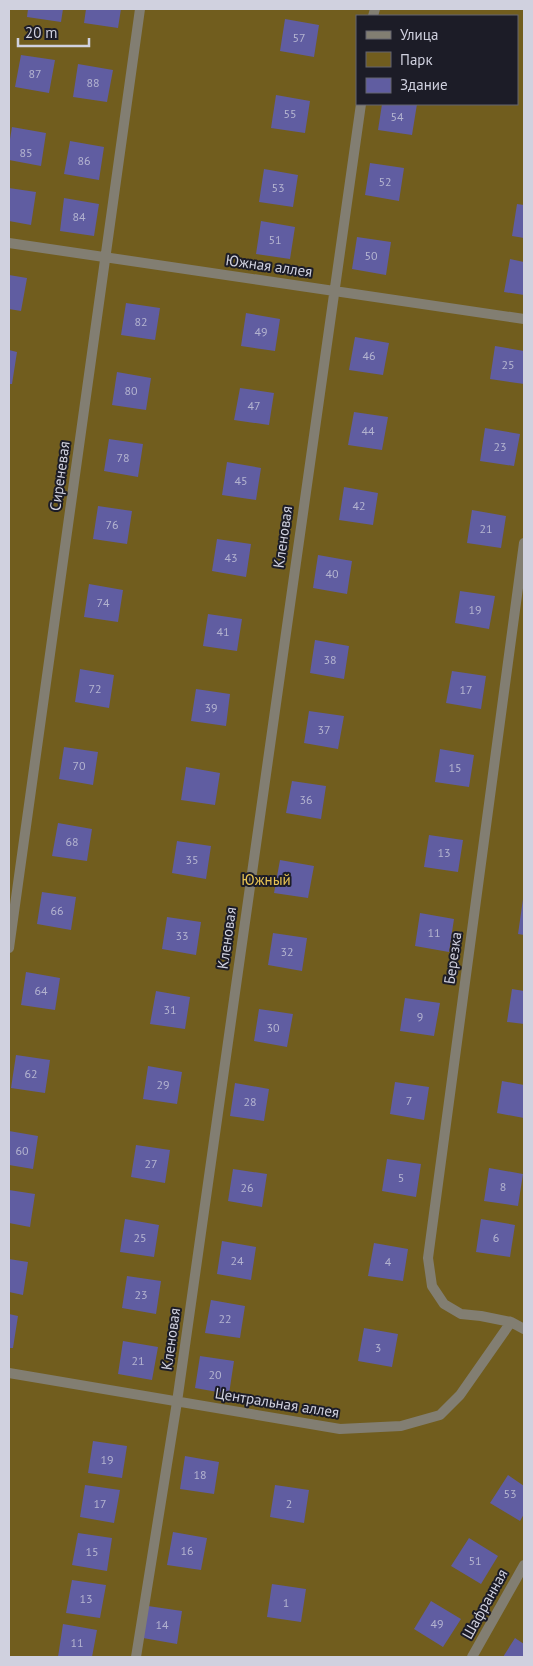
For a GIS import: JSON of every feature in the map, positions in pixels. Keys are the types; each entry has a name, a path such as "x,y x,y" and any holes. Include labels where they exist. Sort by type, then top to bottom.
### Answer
{"street":[{"name":"Сиреневая","path":"9,948 140,9"},
{"name":"Кленовая","path":"136,1657 177,1402 361,105"},
{"name":"Южная аллея","path":"9,244 524,319"},
{"name":"Березка","path":"511,1322 462,1314 444,1304 432,1286 428,1258 524,543"},
{"name":"Центральная аллея","path":"9,1373 340,1429 401,1426 440,1415 460,1395 511,1322"},
{"path":"511,1322 524,1329"},
{"name":"Шафранная","path":"472,1657 524,1565"}],"green space":[{"name":"Южный","path":"9,9 524,9 524,1657 9,1657"}],"building":[{"path":"28,9 63,9 61,22 27,17"},
{"path":"86,9 121,9 118,28 84,23"},
{"path":"285,19 319,25 314,57 280,51"},
{"path":"21,55 55,60 49,93 15,87"},
{"path":"78,64 113,70 107,102 73,97"},
{"path":"276,95 310,101 305,133 271,128"},
{"path":"382,105 417,105 412,135 378,130"},
{"path":"12,127 46,133 41,166 9,160"},
{"path":"70,141 104,147 99,180 64,174"},
{"path":"370,163 404,168 399,201 365,195"},
{"path":"264,169 298,175 293,207 259,202"},
{"path":"9,188 36,192 31,225 9,221"},
{"path":"64,198 99,204 94,236 60,231"},
{"path":"517,204 524,205 524,238 512,236"},
{"path":"261,221 295,227 290,259 256,254"},
{"path":"357,237 391,242 386,275 352,269"},
{"path":"510,259 524,262 524,295 504,292"},
{"path":"9,275 27,278 21,311 9,309"},
{"path":"126,303 160,308 155,340 121,335"},
{"path":"246,313 280,319 275,351 241,346"},
{"path":"355,337 389,343 383,375 349,370"},
{"path":"495,346 524,351 524,384 490,379"},
{"path":"9,350 17,352 12,384 9,384"},
{"path":"117,372 151,378 146,410 112,405"},
{"path":"240,388 274,393 269,425 234,420"},
{"path":"354,412 388,417 382,450 348,445"},
{"path":"485,428 520,434 514,466 480,461"},
{"path":"109,439 143,444 138,477 104,471"},
{"path":"227,462 261,468 256,500 222,495"},
{"path":"344,487 378,493 373,525 339,520"},
{"path":"98,506 132,511 127,544 93,539"},
{"path":"472,510 506,516 501,548 467,543"},
{"path":"217,539 251,544 246,577 212,571"},
{"path":"318,555 352,561 347,594 313,588"},
{"path":"89,584 123,590 118,622 84,617"},
{"path":"460,591 495,596 489,629 455,623"},
{"path":"208,614 242,619 237,651 203,646"},
{"path":"315,640 349,646 344,679 310,673"},
{"path":"80,669 114,675 109,708 75,702"},
{"path":"452,671 486,676 481,709 446,703"},
{"path":"196,689 230,694 226,726 191,721"},
{"path":"309,711 344,716 338,749 304,743"},
{"path":"64,747 98,752 93,785 59,779"},
{"path":"440,749 474,755 469,787 435,782"},
{"path":"186,767 220,773 215,805 181,800"},
{"path":"292,781 326,786 321,819 286,813"},
{"path":"58,823 92,829 87,861 52,856"},
{"path":"429,835 463,840 458,872 424,867"},
{"path":"177,841 211,846 206,879 172,873"},
{"path":"280,860 314,866 308,898 274,893"},
{"path":"42,892 76,897 71,930 37,924"},
{"path":"524,899 524,935 518,934"},
{"path":"420,913 454,919 449,952 415,946"},
{"path":"167,917 201,922 196,955 162,949"},
{"path":"273,933 307,938 302,971 268,965"},
{"path":"26,972 60,978 55,1010 21,1005"},
{"path":"512,989 524,991 524,1024 507,1022"},
{"path":"156,991 190,997 185,1029 150,1024"},
{"path":"405,998 440,1003 434,1036 400,1031"},
{"path":"259,1009 293,1014 287,1047 254,1041"},
{"path":"16,1055 50,1060 45,1093 11,1088"},
{"path":"148,1066 182,1072 177,1104 143,1099"},
{"path":"502,1081 524,1085 524,1118 497,1113"},
{"path":"395,1082 429,1087 424,1120 390,1114"},
{"path":"235,1083 269,1089 264,1121 230,1116"},
{"path":"9,1131 38,1136 33,1169 9,1165"},
{"path":"136,1145 170,1150 165,1183 131,1177"},
{"path":"387,1159 421,1164 416,1197 382,1191"},
{"path":"489,1168 523,1174 518,1206 484,1201"},
{"path":"233,1169 267,1174 262,1207 228,1201"},
{"path":"9,1190 35,1194 30,1227 9,1223"},
{"path":"125,1219 159,1225 154,1257 120,1252"},
{"path":"481,1219 515,1225 510,1257 476,1252"},
{"path":"222,1241 256,1247 251,1280 217,1274"},
{"path":"374,1243 408,1249 403,1281 368,1276"},
{"path":"9,1259 28,1262 23,1295 9,1292"},
{"path":"127,1276 161,1281 156,1314 122,1308"},
{"path":"211,1300 245,1306 240,1338 205,1333"},
{"path":"9,1314 18,1316 13,1348 9,1348"},
{"path":"364,1328 398,1334 392,1367 358,1361"},
{"path":"123,1341 158,1347 152,1380 118,1374"},
{"path":"200,1356 234,1361 229,1394 195,1388"},
{"path":"93,1441 127,1446 122,1478 88,1473"},
{"path":"185,1456 219,1462 214,1494 180,1489"},
{"path":"508,1475 524,1486 524,1514 520,1521 490,1503"},
{"path":"85,1485 120,1490 114,1523 80,1517"},
{"path":"275,1485 309,1490 304,1523 270,1517"},
{"path":"173,1532 207,1538 201,1570 167,1565"},
{"path":"78,1533 112,1538 107,1571 72,1565"},
{"path":"469,1538 498,1556 481,1584 451,1566"},
{"path":"72,1580 106,1585 100,1618 66,1613"},
{"path":"272,1584 306,1589 301,1622 267,1617"},
{"path":"431,1601 461,1619 443,1647 414,1629"},
{"path":"148,1606 182,1611 177,1644 143,1638"},
{"path":"63,1624 97,1630 92,1657 58,1657"},
{"path":"515,1638 524,1644 524,1657 503,1657"}]}
